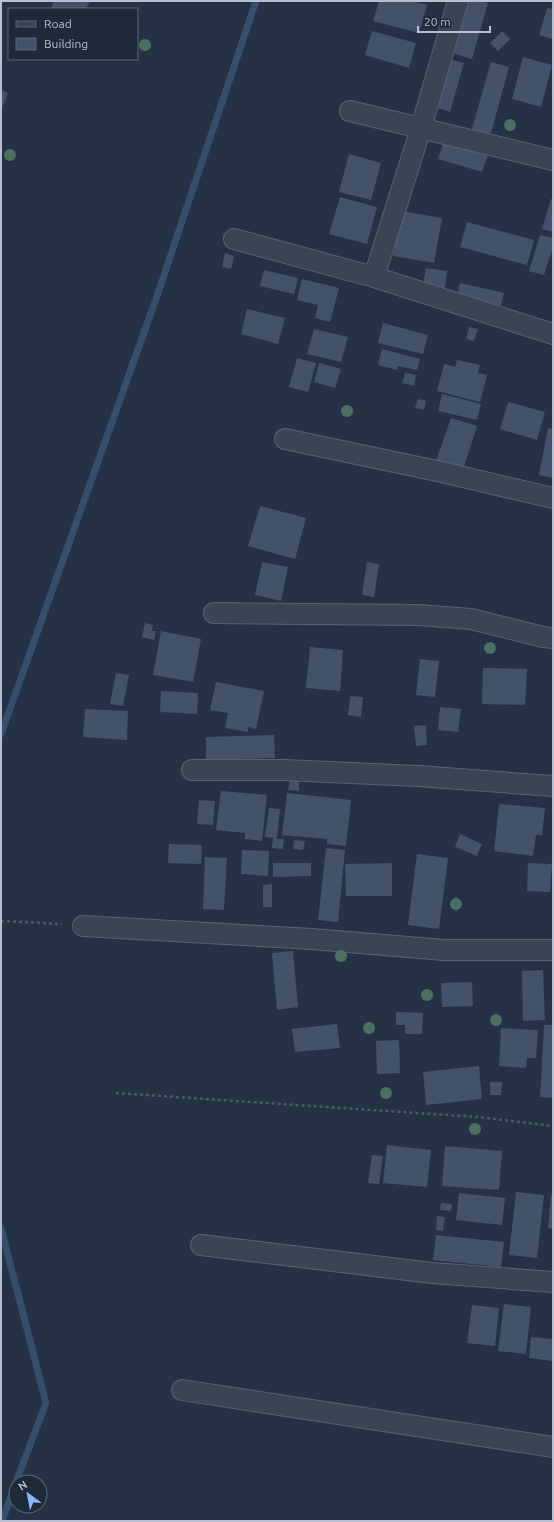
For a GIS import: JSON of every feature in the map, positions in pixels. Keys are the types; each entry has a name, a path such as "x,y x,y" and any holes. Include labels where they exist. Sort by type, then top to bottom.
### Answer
{"street":[{"path":"374,277 421,128 458,1"},
{"path":"350,111 553,160"},
{"path":"234,240 374,277 553,334"},
{"path":"285,439 442,472 553,498"},
{"path":"214,613 418,615 471,619 543,637 553,638"},
{"path":"192,770 308,771 418,776 553,786"},
{"path":"83,926 312,939 444,950 553,950"},
{"path":"201,1245 432,1273 553,1282"},
{"path":"182,1390 553,1447"}],"path":[{"path":"1,921 83,926"},
{"path":"116,1093 478,1117 553,1126"}],"building":[{"path":"54,1 90,1 86,8 51,8"},
{"path":"379,1 411,1 427,5 419,33 373,21"},
{"path":"460,1 479,1 488,3 472,59 446,51"},
{"path":"547,8 553,9 553,39 539,35"},
{"path":"372,31 416,43 409,68 365,55"},
{"path":"502,31 510,39 498,51 490,43"},
{"path":"523,57 552,65 541,107 512,99"},
{"path":"445,58 464,63 450,112 432,106"},
{"path":"491,62 509,67 490,137 471,132"},
{"path":"1,90 8,93 1,110"},
{"path":"444,141 488,155 482,172 438,159"},
{"path":"349,154 381,163 371,200 339,192"},
{"path":"340,197 377,207 367,244 329,234"},
{"path":"551,199 553,199 553,232 542,229"},
{"path":"401,211 442,218 434,263 393,256"},
{"path":"467,222 534,240 527,265 460,247"},
{"path":"540,235 553,238 553,247 544,275 529,271"},
{"path":"225,253 234,256 231,269 222,267"},
{"path":"426,268 447,271 445,289 423,285"},
{"path":"264,270 298,278 294,294 260,286"},
{"path":"302,279 339,288 330,322 315,318 318,305 297,300"},
{"path":"460,283 504,293 500,309 456,299"},
{"path":"247,309 285,318 278,344 241,334"},
{"path":"383,323 428,335 423,354 378,343"},
{"path":"469,327 478,329 474,341 466,339"},
{"path":"314,329 348,337 341,362 307,354"},
{"path":"382,349 420,359 417,370 398,366 397,370 378,365"},
{"path":"297,358 316,363 308,392 289,387"},
{"path":"457,360 480,365 478,373 487,375 480,402 437,391 444,364 455,367"},
{"path":"319,363 341,369 335,388 314,382"},
{"path":"405,373 416,375 414,386 402,383"},
{"path":"442,394 481,404 477,420 438,411"},
{"path":"418,399 426,401 424,410 415,408"},
{"path":"508,402 545,412 537,440 500,429"},
{"path":"451,418 477,426 463,470 436,461"},
{"path":"548,428 553,429 553,478 539,475"},
{"path":"260,506 306,518 295,559 248,546"},
{"path":"262,562 288,567 281,601 255,595"},
{"path":"367,562 379,564 374,597 362,595"},
{"path":"145,623 153,625 152,631 156,631 154,640 142,637"},
{"path":"161,631 201,639 193,682 153,675"},
{"path":"310,647 343,650 340,691 306,688"},
{"path":"420,659 439,661 435,697 416,695"},
{"path":"483,668 527,669 525,705 482,704"},
{"path":"116,673 129,675 123,706 110,704"},
{"path":"216,682 264,691 256,729 248,727 248,732 225,728 228,713 210,710"},
{"path":"161,691 198,693 197,714 160,712"},
{"path":"350,696 363,697 361,717 348,715"},
{"path":"440,707 461,709 458,732 438,730"},
{"path":"85,709 128,711 127,740 83,737"},
{"path":"426,725 427,745 416,746 414,726"},
{"path":"274,735 275,758 206,760 206,737"},
{"path":"290,780 299,781 299,791 288,790"},
{"path":"221,791 267,795 262,841 245,839 245,833 216,830"},
{"path":"287,793 351,800 346,846 327,844 327,839 282,835"},
{"path":"199,800 215,801 213,825 197,824"},
{"path":"499,804 545,808 542,835 536,835 533,856 494,851"},
{"path":"269,808 280,809 277,839 284,839 283,849 272,848 273,838 265,837"},
{"path":"460,834 482,844 477,856 455,847"},
{"path":"294,840 305,841 303,850 293,849"},
{"path":"169,844 202,845 201,864 168,863"},
{"path":"326,848 345,850 338,922 318,920"},
{"path":"242,850 269,851 268,876 241,874"},
{"path":"417,854 448,858 439,929 408,925"},
{"path":"205,857 227,858 224,910 203,909"},
{"path":"273,863 311,863 311,876 273,877"},
{"path":"392,863 392,896 346,896 345,864"},
{"path":"528,863 552,864 550,892 527,891"},
{"path":"272,884 272,907 263,907 263,885"},
{"path":"293,951 298,1007 277,1010 272,953"},
{"path":"543,970 545,1020 523,1021 522,971"},
{"path":"472,982 473,1006 442,1007 441,983"},
{"path":"396,1012 423,1013 422,1034 405,1034 405,1025 396,1025"},
{"path":"337,1024 340,1048 295,1052 292,1029"},
{"path":"544,1025 553,1025 553,1098 540,1097"},
{"path":"501,1028 538,1030 536,1058 527,1058 526,1068 499,1066"},
{"path":"399,1040 400,1073 377,1074 376,1041"},
{"path":"479,1066 482,1099 426,1105 423,1072"},
{"path":"490,1082 502,1082 501,1095 490,1095"},
{"path":"387,1145 431,1150 427,1187 383,1183"},
{"path":"445,1146 502,1151 499,1190 442,1186"},
{"path":"372,1155 383,1156 379,1184 368,1183"},
{"path":"516,1192 544,1195 537,1258 509,1255"},
{"path":"459,1193 505,1198 502,1225 456,1220"},
{"path":"551,1195 553,1195 553,1229 548,1228"},
{"path":"441,1203 452,1204 451,1211 440,1210"},
{"path":"437,1216 445,1217 443,1231 436,1230"},
{"path":"436,1235 504,1242 501,1267 433,1260"},
{"path":"504,1304 531,1307 526,1354 498,1351"},
{"path":"472,1305 499,1308 495,1346 467,1343"},
{"path":"531,1337 553,1339 553,1361 529,1358"}],"waterway":[{"path":"1,734 157,296 256,1"},
{"path":"1,1228 46,1403 19,1474"},
{"path":"2,1521 8,1505"}]}
